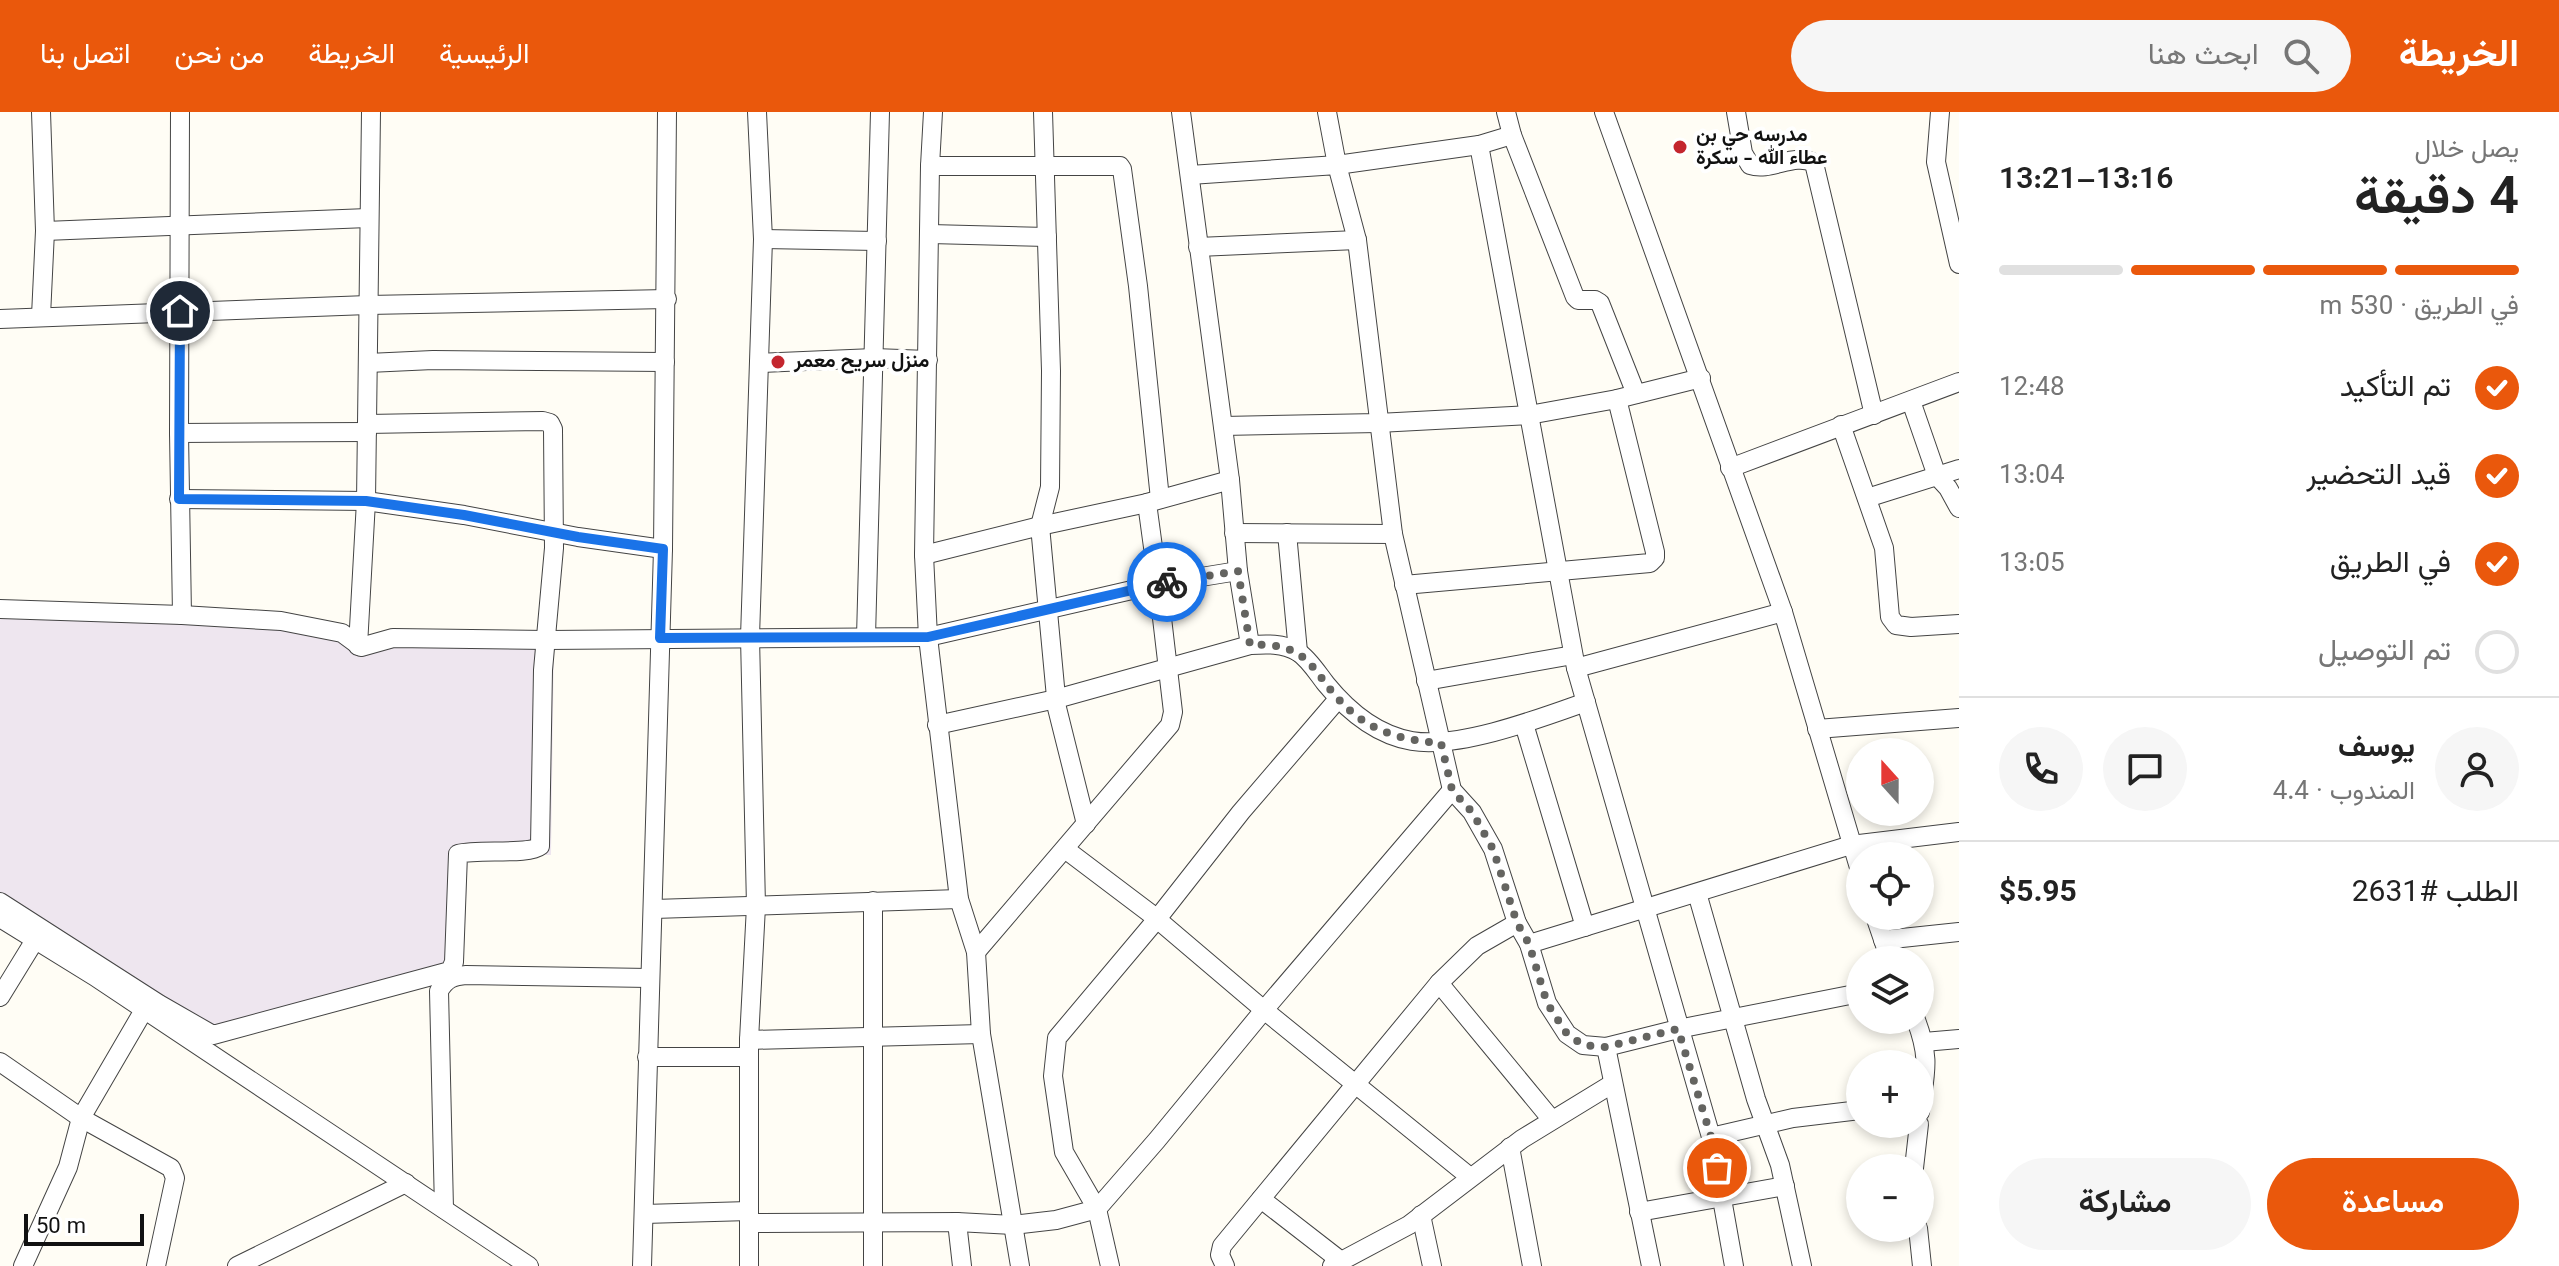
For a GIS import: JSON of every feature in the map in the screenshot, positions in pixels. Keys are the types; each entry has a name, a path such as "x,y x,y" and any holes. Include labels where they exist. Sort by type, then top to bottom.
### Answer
{"street":[{"path":"41,112 45,231 41,316"},
{"path":"180,112 179,499 182,615"},
{"path":"358,646 366,501 371,112"},
{"path":"642,1266 663,549 667,112"},
{"path":"749,1266 749,1048 756,906 750,637 763,239 757,112"},
{"path":"866,637 880,112"},
{"path":"933,112 924,555 928,637 959,899 976,952 981,1034 1020,1266"},
{"path":"1043,112 1051,371 1050,487 1040,526 1056,699 1086,824"},
{"path":"1181,112 1230,480 1238,571 1250,645"},
{"path":"1327,112 1357,240 1393,534 1452,790 1472,812 1493,849 1517,923 1529,944 1547,1003 1567,1034 1583,1045 1606,1047 1678,1029 1846,996"},
{"path":"1506,112 1512,135 1575,297 1600,303 1636,394"},
{"path":"1604,112 1783,612 1850,842"},
{"path":"1736,112 1743,153 1750,165 1763,167 1800,159 1814,163 1874,415"},
{"path":"1940,112 1936,162 1959,264"},
{"path":"1190,175 1337,165 1479,145 1512,135"},
{"path":"1479,145 1575,662 1711,1137 1734,1266"},
{"path":"930,166 1120,166 1124,174 1154,501 1158,584 1173,712 1170,725 976,952"},
{"path":"45,231 368,218"},
{"path":"930,234 1047,237"},
{"path":"763,239 877,241"},
{"path":"1198,247 1357,240"},
{"path":"0,319 368,305 667,299"},
{"path":"759,363 874,358 928,360"},
{"path":"368,363 433,360 665,362"},
{"path":"1223,426 1378,423 1529,415 1617,399 1701,378"},
{"path":"1730,468 1959,382"},
{"path":"1404,585 1646,565 1655,558 1617,399"},
{"path":"1911,401 1937,476 1959,508"},
{"path":"0,902 213,1035 450,971 454,962 458,854 486,850 533,851 540,846 543,670 554,533 554,435 550,423 179,433"},
{"path":"1841,425 1884,548 1890,617 1899,626 1959,624"},
{"path":"1867,498 1959,469"},
{"path":"924,555 1230,480"},
{"path":"179,499 366,501 663,549"},
{"path":"1234,533 1393,534"},
{"path":"1287,533 1298,652"},
{"path":"0,609 281,621 342,633 358,646 393,638 928,637 1158,584 1238,571"},
{"path":"1426,681 1575,662 1783,612"},
{"path":"937,725 1056,699 1250,645 1281,645 1298,652 1355,715 1381,730 1411,741 1441,743 1524,724 1586,702"},
{"path":"1110,1266 1097,1209 1064,1152 1053,1076 1056,1045 1064,1028 1338,699"},
{"path":"1817,729 1959,718"},
{"path":"1524,724 1585,927"},
{"path":"644,1214 1013,1225 1056,1220 1097,1209 1452,790"},
{"path":"1876,842 1959,832"},
{"path":"1529,944 1846,847"},
{"path":"1065,849 1157,919 1470,1177"},
{"path":"1697,893 1732,1019 1780,1165 1802,1266"},
{"path":"654,909 959,899"},
{"path":"873,901 873,1266"},
{"path":"0,918 529,1266"},
{"path":"1225,1266 1220,1255 1222,1246 1439,983 1477,946 1517,923"},
{"path":"1880,930 1885,946"},
{"path":"1883,940 1959,932"},
{"path":"0,997 35,940"},
{"path":"444,1209 439,991 444,983 453,976 466,975 649,978"},
{"path":"1439,983 1552,1120"},
{"path":"28,1265 68,1167 81,1118 144,1010"},
{"path":"647,1057 873,1037 981,1034"},
{"path":"1921,1034 1925,1050"},
{"path":"1924,1042 1959,1039"},
{"path":"1606,1047 1651,1266"},
{"path":"0,1062 81,1118 165,1163 174,1173 156,1266"},
{"path":"1261,1199 1336,1263 1386,1239 1510,1147 1612,1084"},
{"path":"1711,1137 1793,1118 1846,1112"},
{"path":"1510,1147 1532,1266"},
{"path":"237,1266 276,1258 406,1183"},
{"path":"1639,1212 1785,1186"},
{"path":"1421,1215 1432,1266"},
{"path":"957,1222 962,1266"},
{"path":"1919,1242 1922,1266"}],"shaded area":[{"path":"0,611 178,617 346,636 554,640 551,855 468,855 463,972 212,1039 0,900"}],"way so far":[{"path":"1167,582 1238,571 1250,645 1281,645 1298,652 1355,715 1381,730 1411,741 1441,743 1452,790 1472,812 1493,849 1517,923 1529,944 1547,1003 1555,1016 1567,1034 1583,1045 1606,1047 1678,1029 1711,1137 1717,1168"}],"place":[{"name":"مدرسه حي بن عطاء الله - سكرة","path":"1680,147"},
{"name":"منزل سريح معمر","path":"778,362"}],"route":[{"path":"180,311 179,499 366,501 663,549 660,638 928,637 1167,582"}]}
